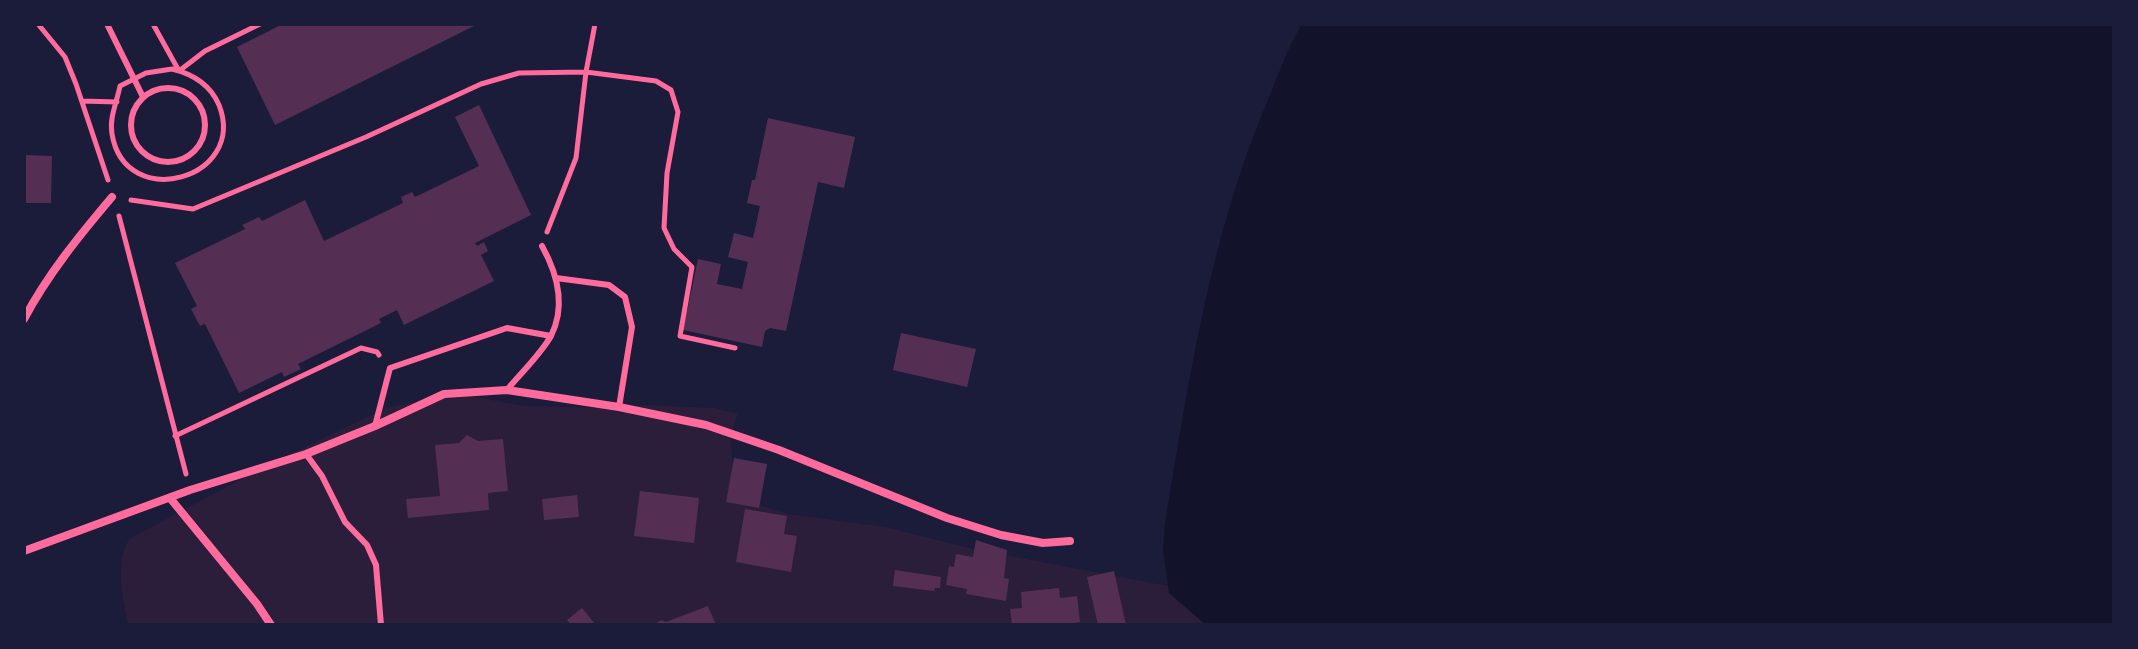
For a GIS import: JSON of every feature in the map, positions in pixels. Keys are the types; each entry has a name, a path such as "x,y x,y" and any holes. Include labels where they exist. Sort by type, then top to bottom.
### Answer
{"street":[{"path":"24,319 68,249 112,197"},
{"path":"24,551 190,490 306,454 444,394 507,390 619,407 706,425 779,450 933,513 1001,535 1043,543 1070,541"},
{"path":"170,498 271,625"}],"lane":[{"path":"107,24 143,97"},
{"path":"167,88 191,96 204,117 201,142 193,152 170,162 157,161 145,155 131,133 135,107 143,97 167,88"},
{"path":"507,390 551,336 559,302 555,270 542,246"},
{"path":"556,278 609,285 625,297 632,327 619,407"},
{"path":"375,426 390,368 507,328 551,336"},
{"path":"306,454 322,476 345,522 367,545 376,565 381,625"}],"path":[{"path":"38,24 65,57 82,101 112,197 190,490"},
{"path":"153,24 179,71"},
{"path":"179,71 205,51 260,24"},
{"path":"542,246 576,158 595,24"},
{"path":"155,71 179,71 203,82 214,95 223,122 216,151 197,172 168,180 154,179 128,164 118,151 112,135 112,118 120,86 133,80 155,71"},
{"path":"112,197 193,209 366,137 481,84 519,73 586,72 656,81 671,90 678,112 667,173 664,228 674,249 692,267 680,336 735,348"},
{"path":"82,101 117,102"},
{"path":"174,436 361,348 377,352 390,368"}],"shaded area":[{"path":"1302,24 2114,24 2114,625 1206,625 1169,593 1163,549 1165,523 1193,362 1230,205 1247,153"},
{"path":"453,393 525,406 622,408 645,405 715,408 738,414 730,436 734,478 742,495 764,507 788,514 886,527 969,548 1168,586 1169,593 1206,625 128,625 121,570 129,539 268,465 386,408"}],"building":[{"path":"283,24 478,24 275,125 237,47"},
{"path":"479,105 531,215 475,243 477,246 484,242 488,251 481,255 494,281 404,325 397,310 379,319 381,323 298,364 301,369 284,377 282,372 239,393 205,324 200,326 191,309 197,306 175,263 245,229 242,225 259,217 262,221 305,200 324,241 403,203 401,197 412,192 415,197 479,166 455,117"},
{"path":"768,118 855,137 844,188 818,182 786,331 770,328 765,331 762,347 683,330 698,259 721,264 717,284 742,289 748,262 728,257 734,233 753,238 760,206 747,203"},
{"path":"24,155 52,156 51,203 24,203"},
{"path":"901,333 976,349 967,387 893,370"},
{"path":"467,435 478,441 503,439 508,491 488,493 489,510 408,518 406,499 440,496 435,445 459,443"},
{"path":"734,458 767,464 759,508 726,502"},
{"path":"640,491 699,498 694,543 634,536"},
{"path":"577,495 579,517 544,520 542,499"},
{"path":"745,509 787,516 784,534 797,536 791,572 736,562"},
{"path":"976,540 1007,550 1004,578 1009,579 1006,601 966,594 967,589 946,585 949,566 954,567 956,554 973,557"},
{"path":"895,570 941,577 940,588 934,591 893,586"},
{"path":"1114,571 1126,625 1098,625 1087,577"},
{"path":"1059,588 1060,598 1077,596 1080,622 1012,625 1010,609 1022,608 1021,592"},
{"path":"708,606 716,625 652,625 662,620 666,622"},
{"path":"582,608 596,625 571,625 567,620"}]}
